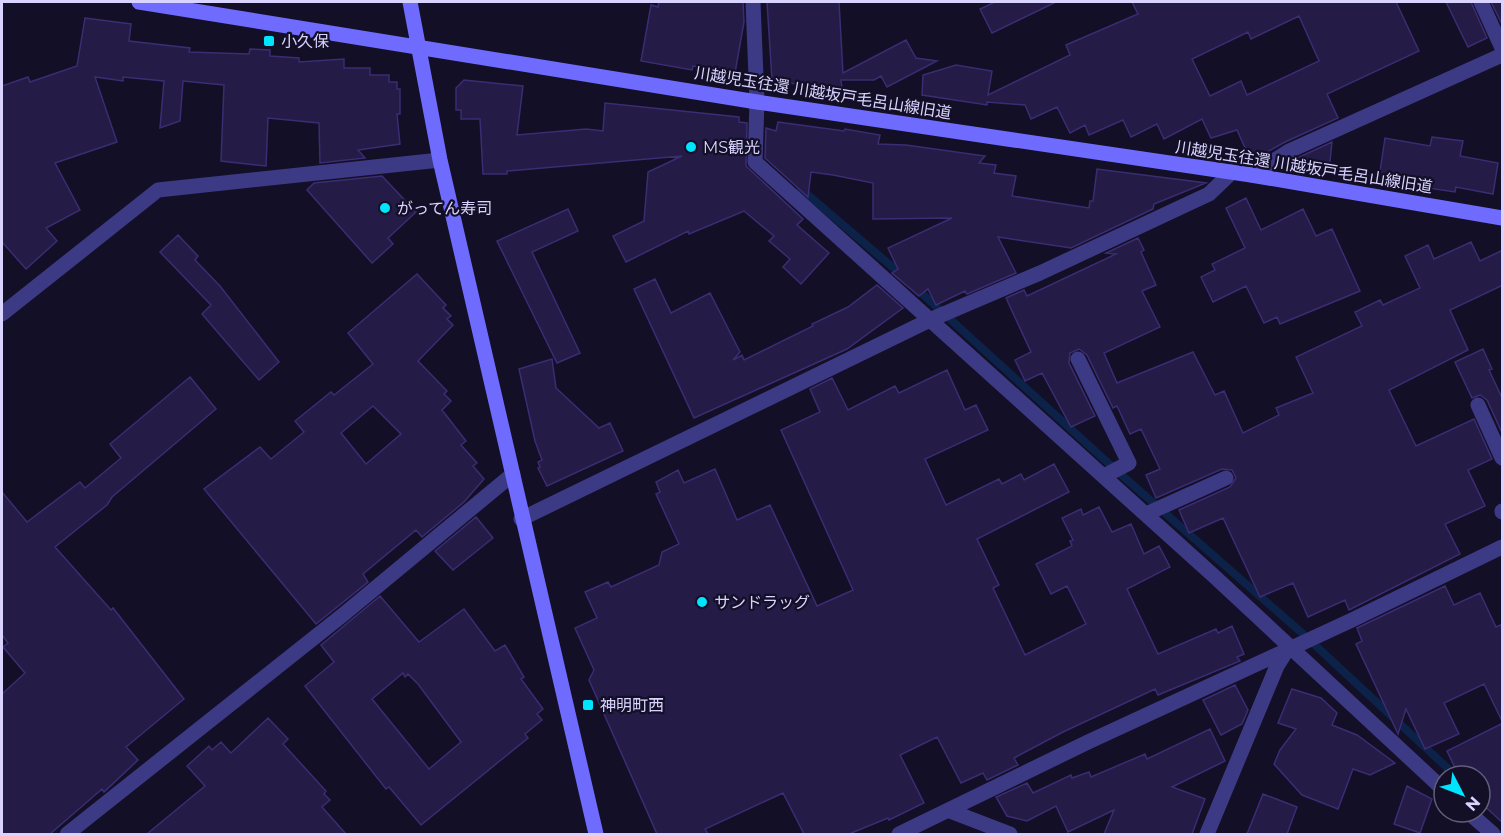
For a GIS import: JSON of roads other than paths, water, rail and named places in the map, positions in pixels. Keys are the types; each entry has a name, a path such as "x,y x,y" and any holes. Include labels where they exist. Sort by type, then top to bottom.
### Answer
{"street":[{"name":"川越児玉往還 川越坂戸毛呂山線旧道","path":"139,2 757,102 1251,175 1503,218"},
{"path":"410,2 440,160 513,474 521,519 596,834"},
{"path":"753,2 757,102 755,162 1146,514 1432,779"},
{"path":"1481,2 1503,48"},
{"path":"1251,175 1289,151 1503,55"},
{"path":"2,314 158,190 440,160"},
{"path":"521,519 932,319 1040,273 1209,194 1232,172"},
{"path":"1078,359 1129,463 1104,476"},
{"path":"1478,405 1503,458"},
{"path":"67,834 321,634 513,474"},
{"path":"1146,514 1227,478"},
{"path":"899,834 1088,742 1289,647 1352,620 1503,547"},
{"path":"1208,834 1277,666 1289,647"},
{"path":"950,811 1010,834"},
{"path":"1482,824 1493,834"}],"waterway":[{"path":"801,189 903,276"},
{"path":"917,289 1117,471 1302,633 1443,764"}],"place":[{"name":"小久保","path":"269,41"},
{"name":"MS観光","path":"691,147"},
{"name":"がってん寿司","path":"385,208"},
{"name":"サンドラッグ","path":"702,602"},
{"name":"神明町西","path":"588,705"}]}
